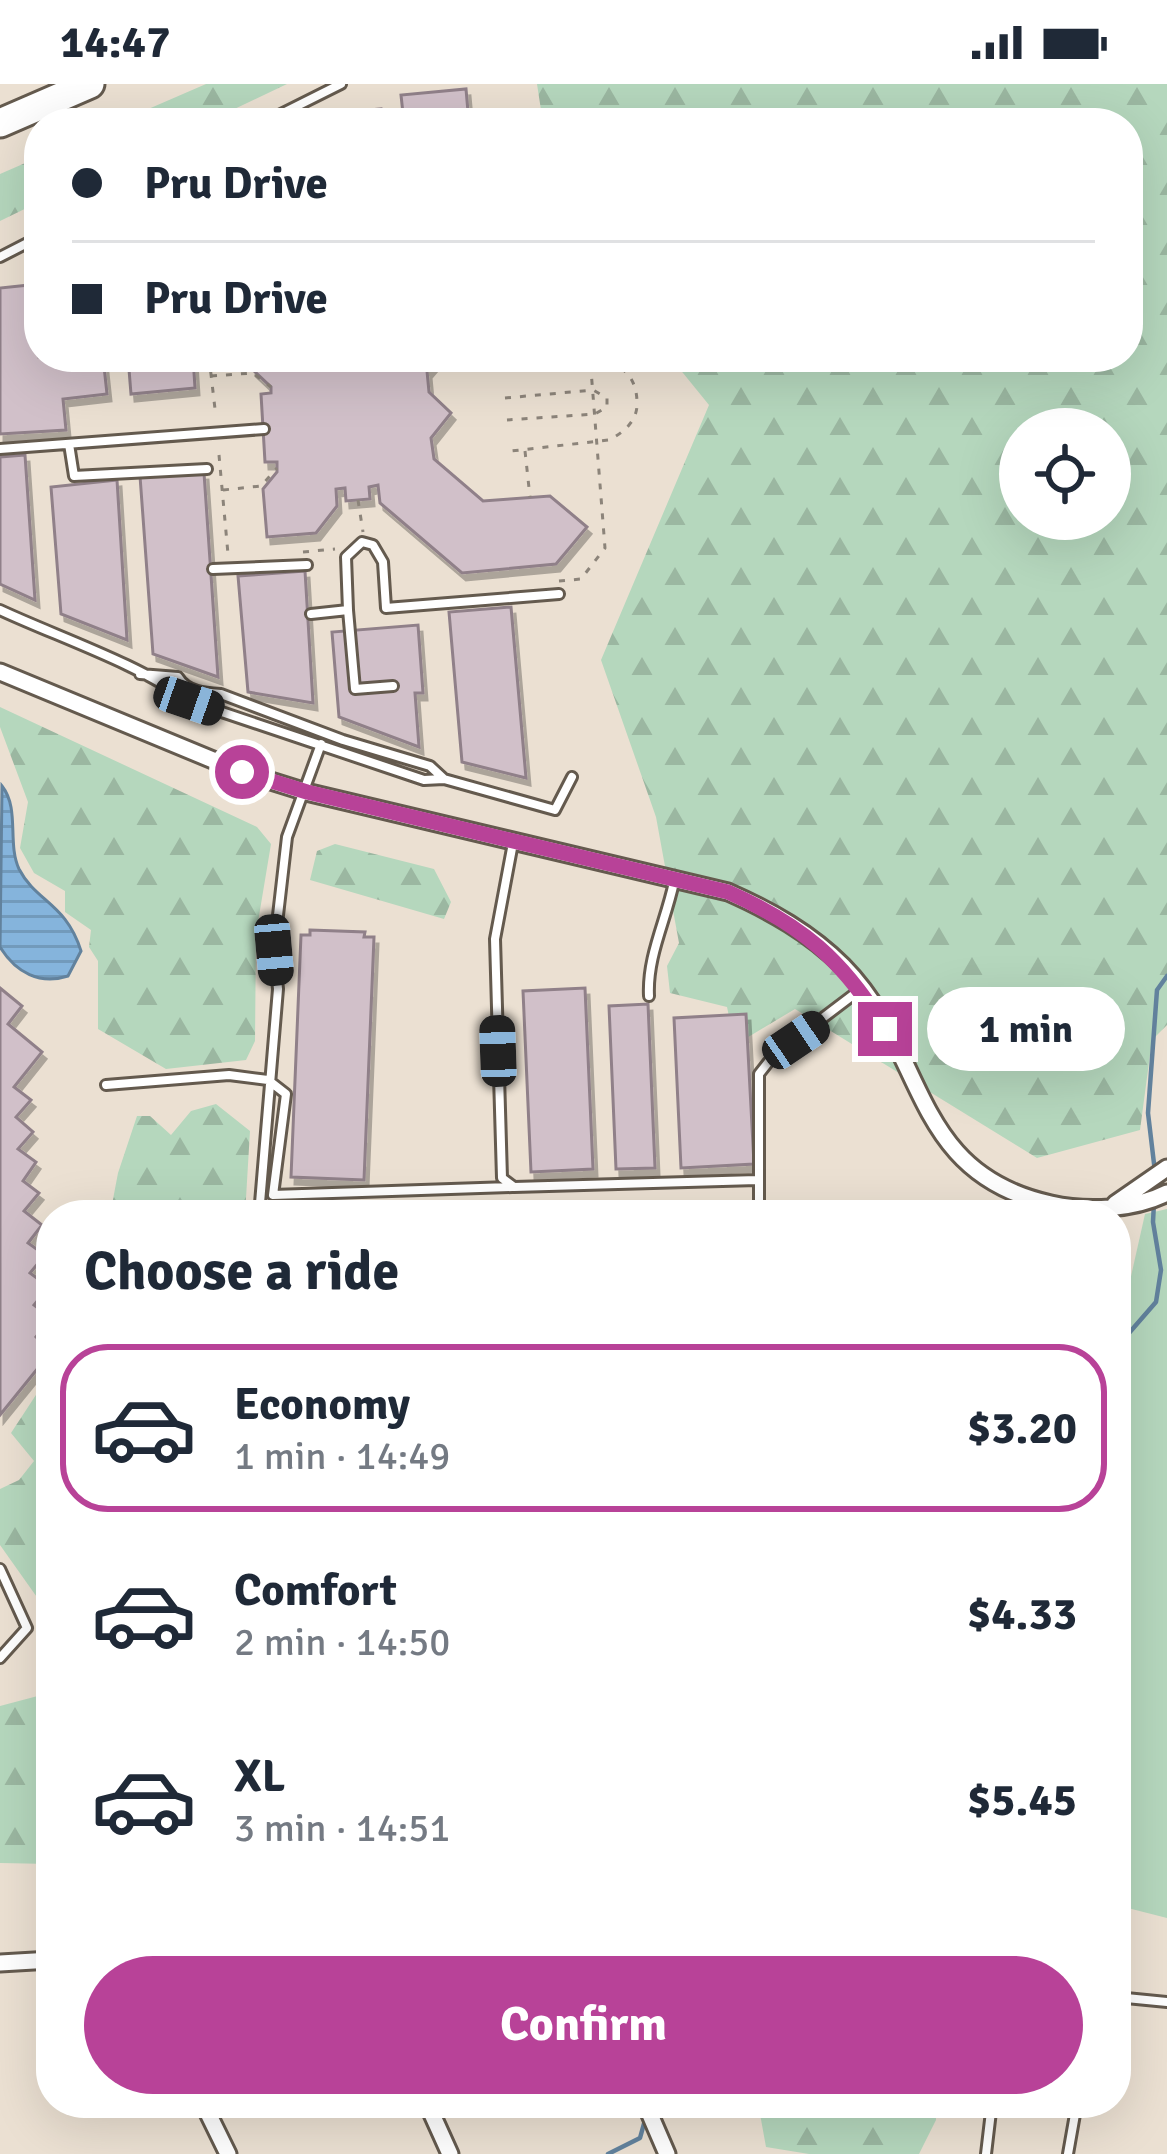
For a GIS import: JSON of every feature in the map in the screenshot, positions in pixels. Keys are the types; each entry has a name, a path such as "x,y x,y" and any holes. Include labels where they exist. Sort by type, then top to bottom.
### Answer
{"highway":[{"path":"35,108 90,84"}],"street":[{"path":"0,672 242,772 307,792 728,892 776,914 844,967 861,988 910,1069 939,1133 972,1170 1031,1200"},
{"path":"1120,1200 1165,1170"},
{"path":"0,1963 36,1961"},
{"path":"210,2118 228,2154"},
{"path":"434,2118 450,2154"},
{"path":"651,2118 667,2154"}],"lane":[{"path":"293,108 340,84"},
{"path":"0,449 265,429"},
{"path":"69,444 74,476 207,470"},
{"path":"393,686 355,688 346,557 362,542 373,545 383,562 386,608 559,594"},
{"path":"213,569 307,565"},
{"path":"0,610 189,701 424,780 444,779 555,810 572,777"},
{"path":"310,614 347,610"},
{"path":"140,674 178,676 183,684 202,693 221,694 430,766 444,779"},
{"path":"260,1200 278,989 274,950 287,837 307,792 324,733"},
{"path":"513,842 495,939 502,1178 514,1186"},
{"path":"649,996 650,957 663,932 674,880"},
{"path":"758,1200 759,1074 774,1055 861,988"},
{"path":"106,1085 229,1075 268,1079 286,1094 273,1196 757,1180"},
{"path":"0,1569 27,1628 0,1658"},
{"path":"1131,1998 1167,2002"},
{"path":"986,2154 990,2118"},
{"path":"1068,2154 1074,2118"}],"path":[{"path":"211,372 214,409"},
{"path":"560,581 581,579 605,548 591,372"},
{"path":"511,451 597,443 622,434 637,412 633,382 624,372"},
{"path":"211,376 253,373 271,388"},
{"path":"505,398 593,390 607,398 607,406 595,414 507,420"},
{"path":"524,450 530,497"},
{"path":"219,455 226,550 234,558"},
{"path":"221,490 261,486 277,468"},
{"path":"358,500 363,533"},
{"path":"353,535 373,535"},
{"path":"297,552 342,544"}],"green space":[{"path":"206,84 287,84 237,108 151,108"},
{"path":"537,84 1167,84 1167,1025 1152,1040 1140,1130 1037,1158 795,1009 735,1045 727,1007 670,993 667,966 679,943 656,817 601,660 709,405 682,372 1143,372 1143,108 541,108"},
{"path":"24,164 24,209 0,221 0,174"},
{"path":"0,707 257,827 271,844 256,934 255,1041 246,1060 166,1069 98,1029 98,961 89,947 91,930 65,912 65,891 34,873 20,848 28,802 0,727"},
{"path":"335,844 434,869 451,902 444,919 310,880 317,851"},
{"path":"216,1104 250,1131 246,1200 113,1200 137,1116 150,1116 171,1135 191,1111"},
{"path":"1167,1209 1167,1918 1131,1909 1131,1276 1145,1214"},
{"path":"36,1395 36,1596 0,1545 0,1489 19,1480 34,1461 11,1433"},
{"path":"36,1696 36,1864 0,1863 0,1706"},
{"path":"761,2118 936,2118 919,2154 809,2154 766,2147"}],"water":[{"path":"2,786 11,805 19,869 67,923 81,951 68,976 30,975 0,947"}],"building":[{"path":"466,89 468,108 402,108 401,95"},
{"path":"24,286 24,372 105,372 107,394 63,399 66,430 0,434 0,288"},
{"path":"129,372 194,372 195,388 131,394"},
{"path":"255,372 427,372 429,392 451,413 431,438 434,459 483,501 550,496 587,527 556,564 462,573 380,503 378,485 369,487 370,499 346,501 345,488 336,489 337,506 316,533 267,537 263,489 277,472 277,462 265,462 261,394 271,393 271,387"},
{"path":"25,455 35,600 0,584 0,457"},
{"path":"204,473 218,677 153,654 140,476"},
{"path":"117,480 127,640 61,614 51,487"},
{"path":"305,571 313,703 248,692 238,576"},
{"path":"511,607 526,778 462,762 449,612"},
{"path":"418,625 423,693 415,693 419,747 339,717 332,632"},
{"path":"310,930 365,932 364,937 374,937 364,1180 291,1177 301,935 310,935"},
{"path":"0,988 22,1006 8,1024 42,1052 14,1087 31,1100 16,1117 33,1132 18,1149 36,1162 23,1181 39,1193 24,1211 36,1220 36,1233 28,1243 36,1249 36,1266 30,1273 36,1277 36,1371 0,1415"},
{"path":"585,988 593,1169 531,1172 523,991"},
{"path":"648,1004 655,1168 616,1169 609,1006"},
{"path":"746,1014 754,1164 681,1168 674,1018"}],"waterway":[{"path":"1155,1172 1148,1113 1157,990 1167,976"},
{"path":"1131,1331 1156,1302 1161,1270 1153,1222 1155,1183"},
{"path":"608,2154 640,2138 645,2120"}],"route":[{"path":"242,772 307,792 728,892 776,914 844,967 885,1029"}]}
